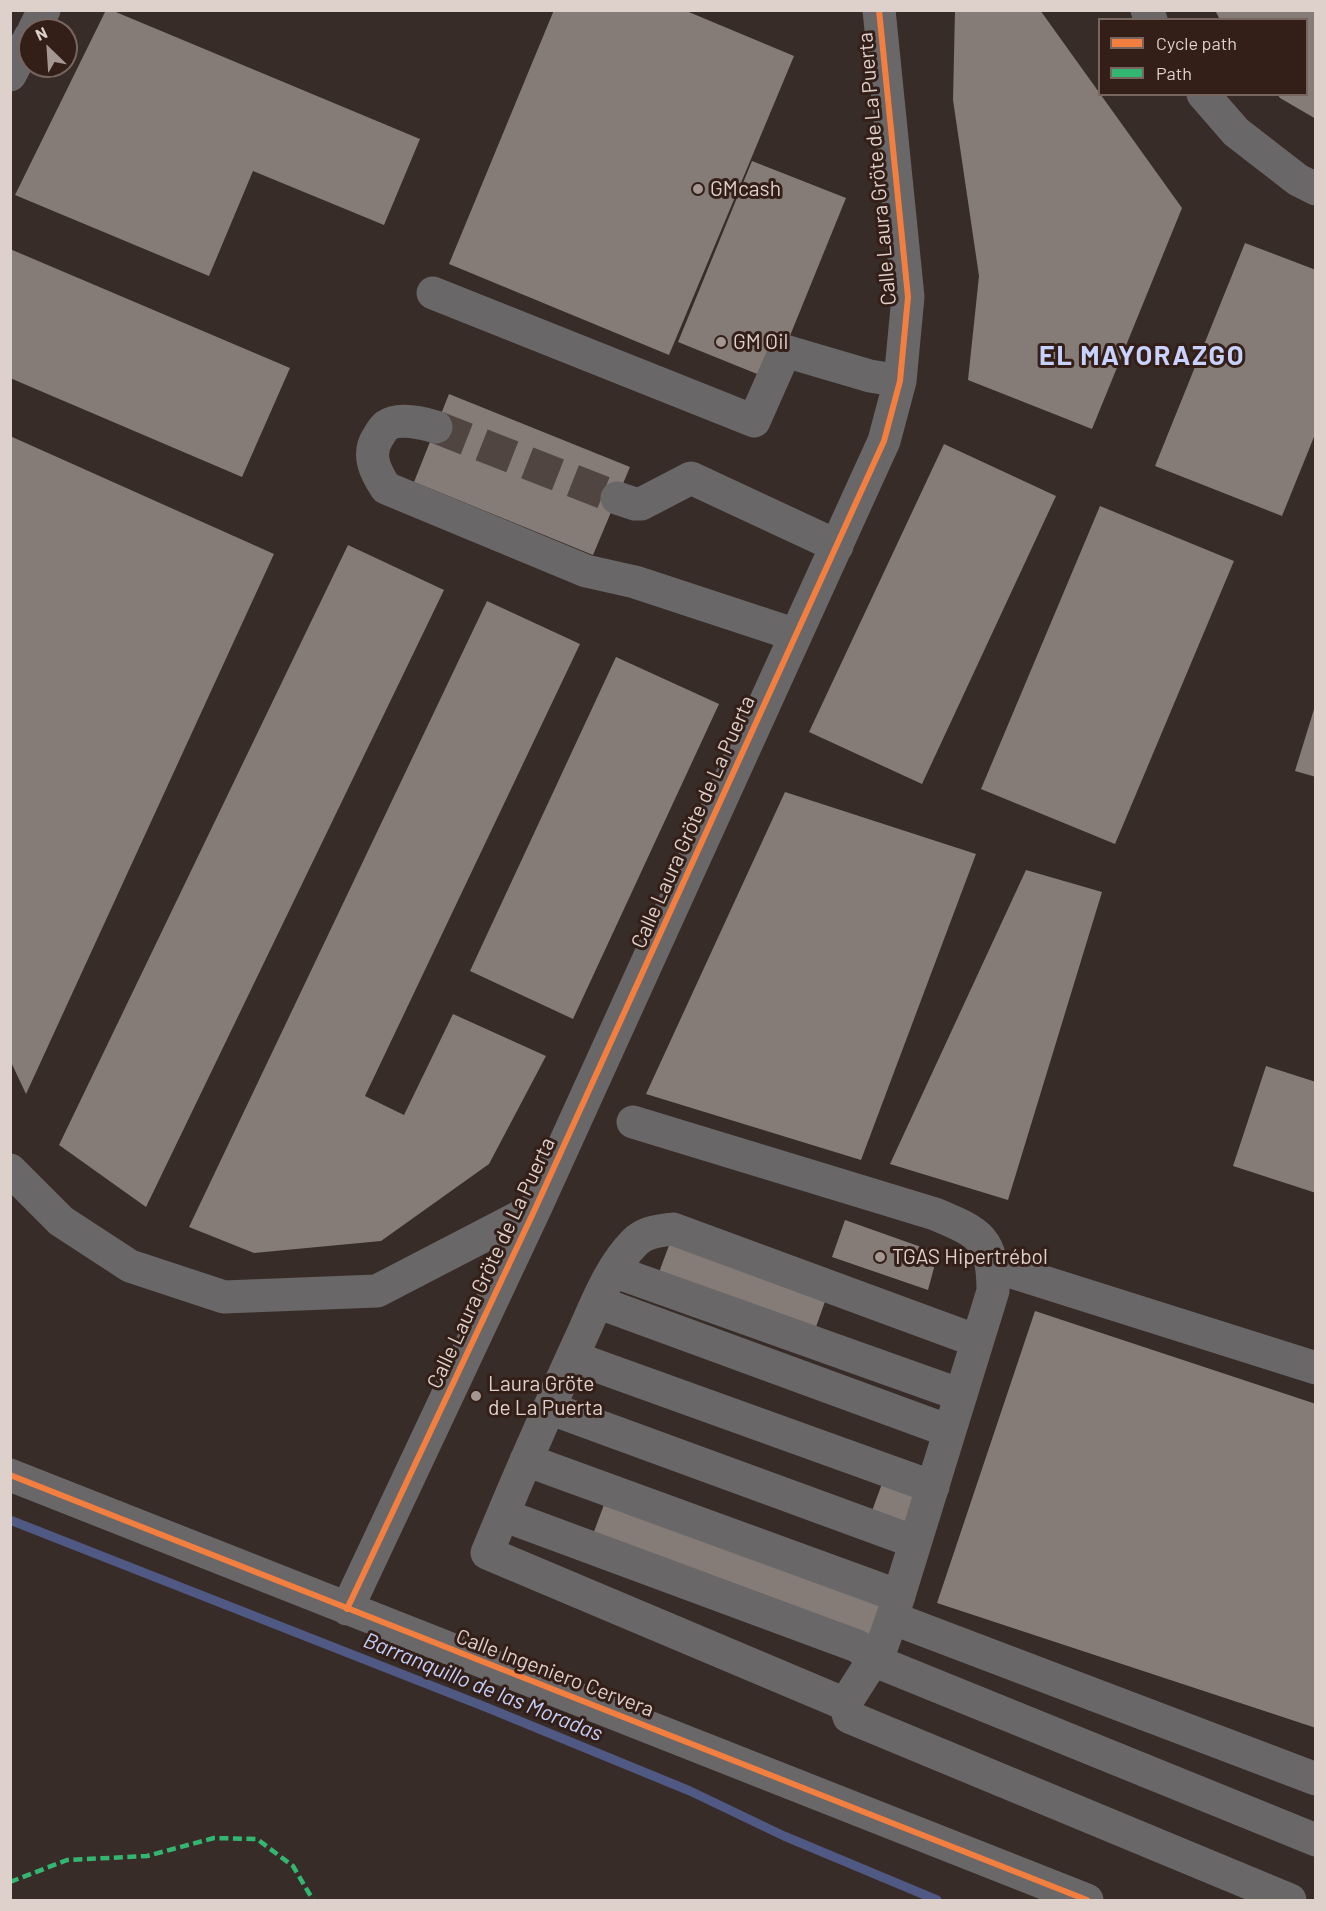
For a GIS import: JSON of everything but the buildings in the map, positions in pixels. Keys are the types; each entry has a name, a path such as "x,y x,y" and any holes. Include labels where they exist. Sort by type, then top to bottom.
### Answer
{"street":[{"name":"Calle Laura Gröte de La Puerta","path":"347,1609 535,1209 884,441 900,381 908,297 879,10"},
{"path":"10,75 18,60"},
{"path":"1205,96 1236,132 1298,180 1316,189"},
{"path":"433,293 754,421 785,351 870,376 900,381"},
{"path":"436,427 398,422 385,426 374,443 372,455 376,473 386,488 586,571 635,582 796,635"},
{"path":"617,498 641,504 691,478 837,546"},
{"path":"633,1122 935,1214 968,1228 985,1244 993,1266 993,1291 895,1607 882,1646 845,1704 849,1717 1290,1900"},
{"name":"Calle Laura Gröte de La Puerta","path":"10,1170 61,1221 130,1266 224,1297 377,1291 535,1209"},
{"path":"845,1704 487,1553 597,1302 613,1271 634,1243 643,1236 655,1231 673,1229 977,1341"},
{"path":"993,1266 1316,1368"},
{"path":"613,1271 961,1395"},
{"path":"597,1302 949,1431"},
{"path":"572,1357 933,1487"},
{"path":"549,1408 915,1542"},
{"path":"526,1460 895,1607 1316,1779"},
{"name":"Calle Ingeniero Cervera","path":"10,1475 1088,1900"},
{"path":"503,1515 857,1646 873,1659 896,1670 1316,1840"}],"waterway":[{"name":"Barranquillo de las Moradas","path":"10,1520 488,1708 690,1791 784,1836 937,1900"}],"tunnel":[{"path":"436,427 617,498"}],"marked path":[{"path":"10,1882 67,1860 147,1856 214,1838 257,1839 293,1866 313,1900"}],"cycle path":[{"path":"347,1609 535,1209 884,441 900,381 908,297 879,10"},
{"path":"10,1475 1087,1900"}],"place":[{"name":"GMcash","path":"698,189"},
{"name":"GM Oil","path":"721,342"},
{"name":"TGAS Hipertrébol","path":"880,1257"},
{"name":"Laura Gröte de La Puerta","path":"476,1396"}],"district":[{"name":"EL MAYORAZGO","path":"1142,356"}]}
